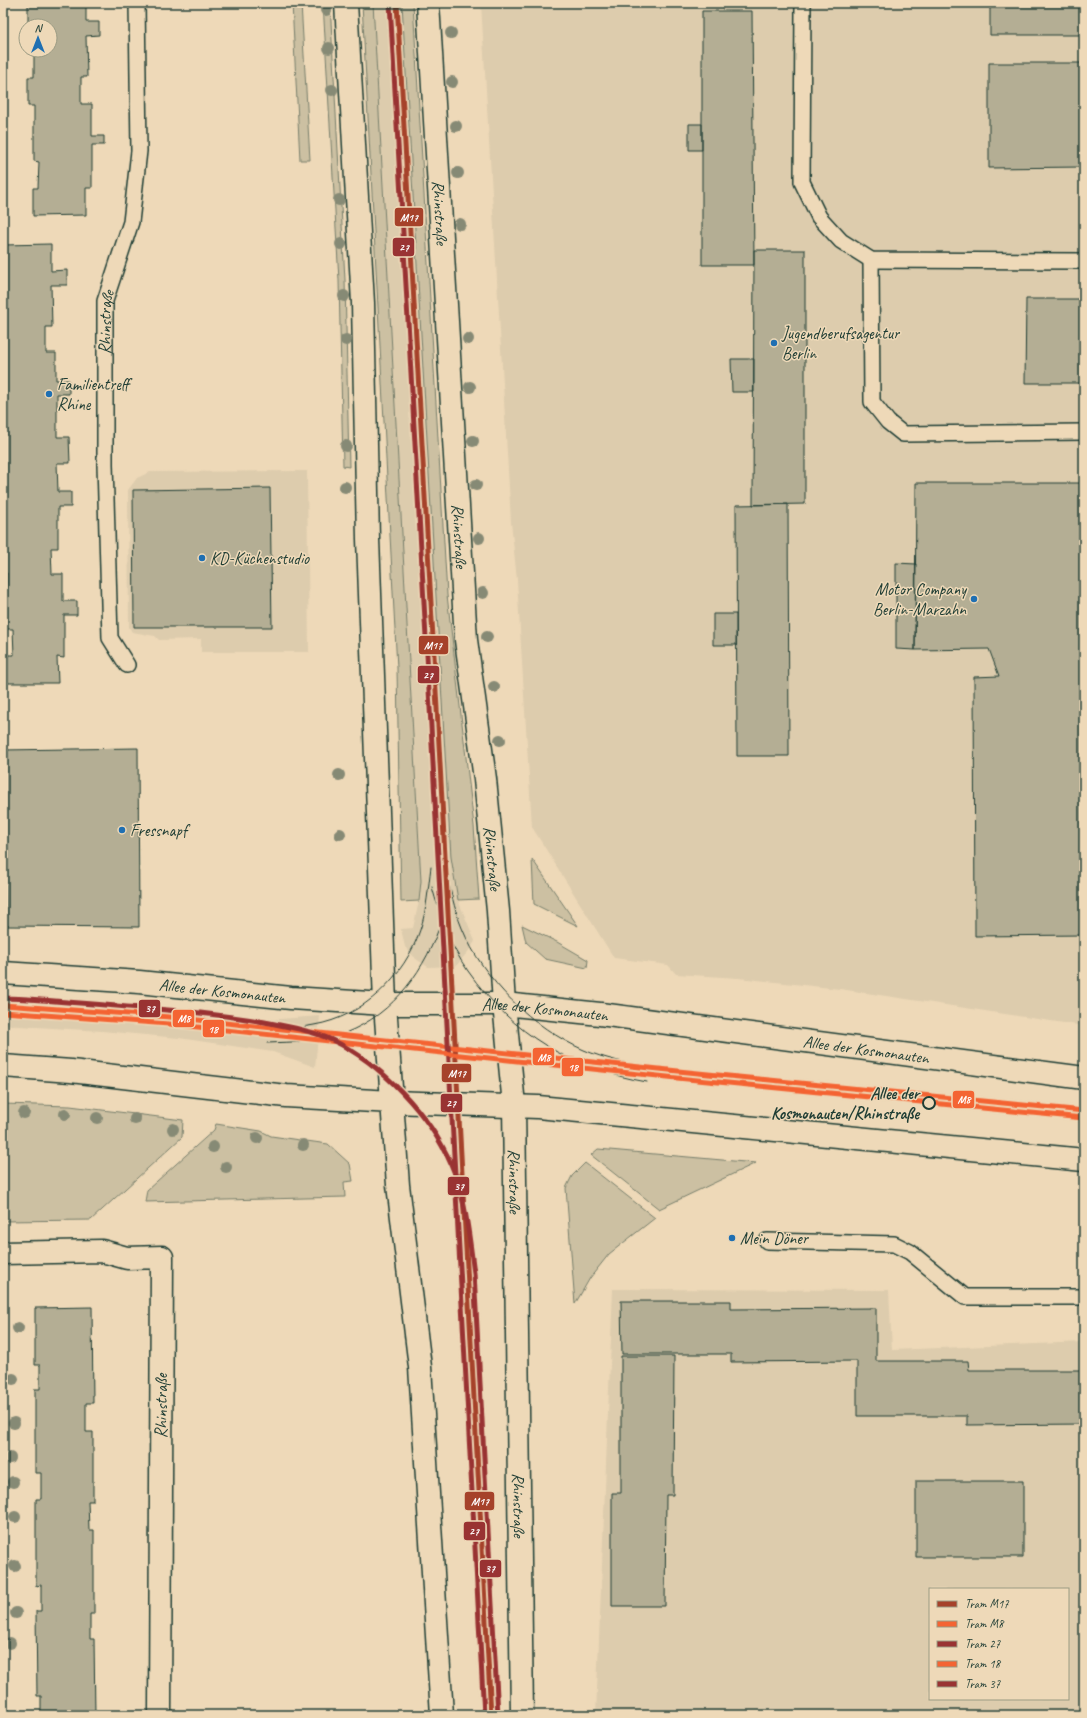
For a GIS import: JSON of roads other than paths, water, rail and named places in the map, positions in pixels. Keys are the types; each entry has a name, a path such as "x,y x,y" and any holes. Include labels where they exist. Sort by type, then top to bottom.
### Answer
{"main road":[{"path":"346,3 363,303 369,547 385,1004 398,1185 420,1367 442,1715"},
{"name":"Rhinstraße","path":"428,3 466,640 485,779 498,911 504,1004 514,1105 522,1715"},
{"name":"Allee der Kosmonauten","path":"3,973 139,982 291,998 385,1004 504,1004 600,1014 1084,1078"},
{"path":"3,1066 71,1071 286,1096 392,1102 514,1105 1084,1160"},
{"name":"Rhinstraße","path":"3,1253 102,1251 127,1258 162,1257 160,1715"}],"lane":[{"name":"Rhinstraße","path":"127,665 110,638 105,464 105,301 131,222 139,151 136,3"},
{"path":"803,3 802,182 819,217 841,241 871,260 1084,261"},
{"path":"871,260 872,402 888,422 903,434 1084,432"},
{"path":"767,1241 894,1244 910,1252 965,1297 1084,1297"}],"tram line":[{"name":"27","path":"390,3 431,726 484,1715"},
{"name":"M17","path":"397,3 438,726 491,1715"},
{"path":"268,1028 303,1027 332,1021 365,1004 380,992 404,963 420,930 427,899 431,867"},
{"path":"445,867 452,898 462,928 471,947 496,984 512,1000 546,1029 565,1041 592,1053 648,1067"},
{"path":"267,1043 316,1040 336,1036 363,1025 393,1002 418,972 436,937 444,911 446,886"},
{"path":"432,887 438,909 456,951 468,971 485,994 504,1014 524,1031 546,1046 569,1058 593,1068 619,1076 647,1082"},
{"name":"37","path":"3,998 50,1000 198,1013 252,1020 309,1032 332,1040 350,1050 386,1076 417,1109 430,1127 451,1164 460,1190 464,1204 474,1273 498,1715"},
{"name":"M8","path":"3,1005 170,1017 678,1071 1084,1111"},
{"name":"18","path":"3,1012 169,1024 677,1078 1083,1118"}],"place":[{"name":"Jugendberufsagentur Berlin","path":"774,343"},
{"name":"Familientreff Rhine","path":"49,394"},
{"name":"KD-Küchenstudio","path":"202,558"},
{"name":"Motor Company Berlin-Marzahn","path":"974,599"},
{"name":"Fressnapf","path":"122,830"},
{"name":"Allee der Kosmonauten/Rhinstraße","path":"929,1103"},
{"name":"Mein Döner","path":"732,1238"}]}
